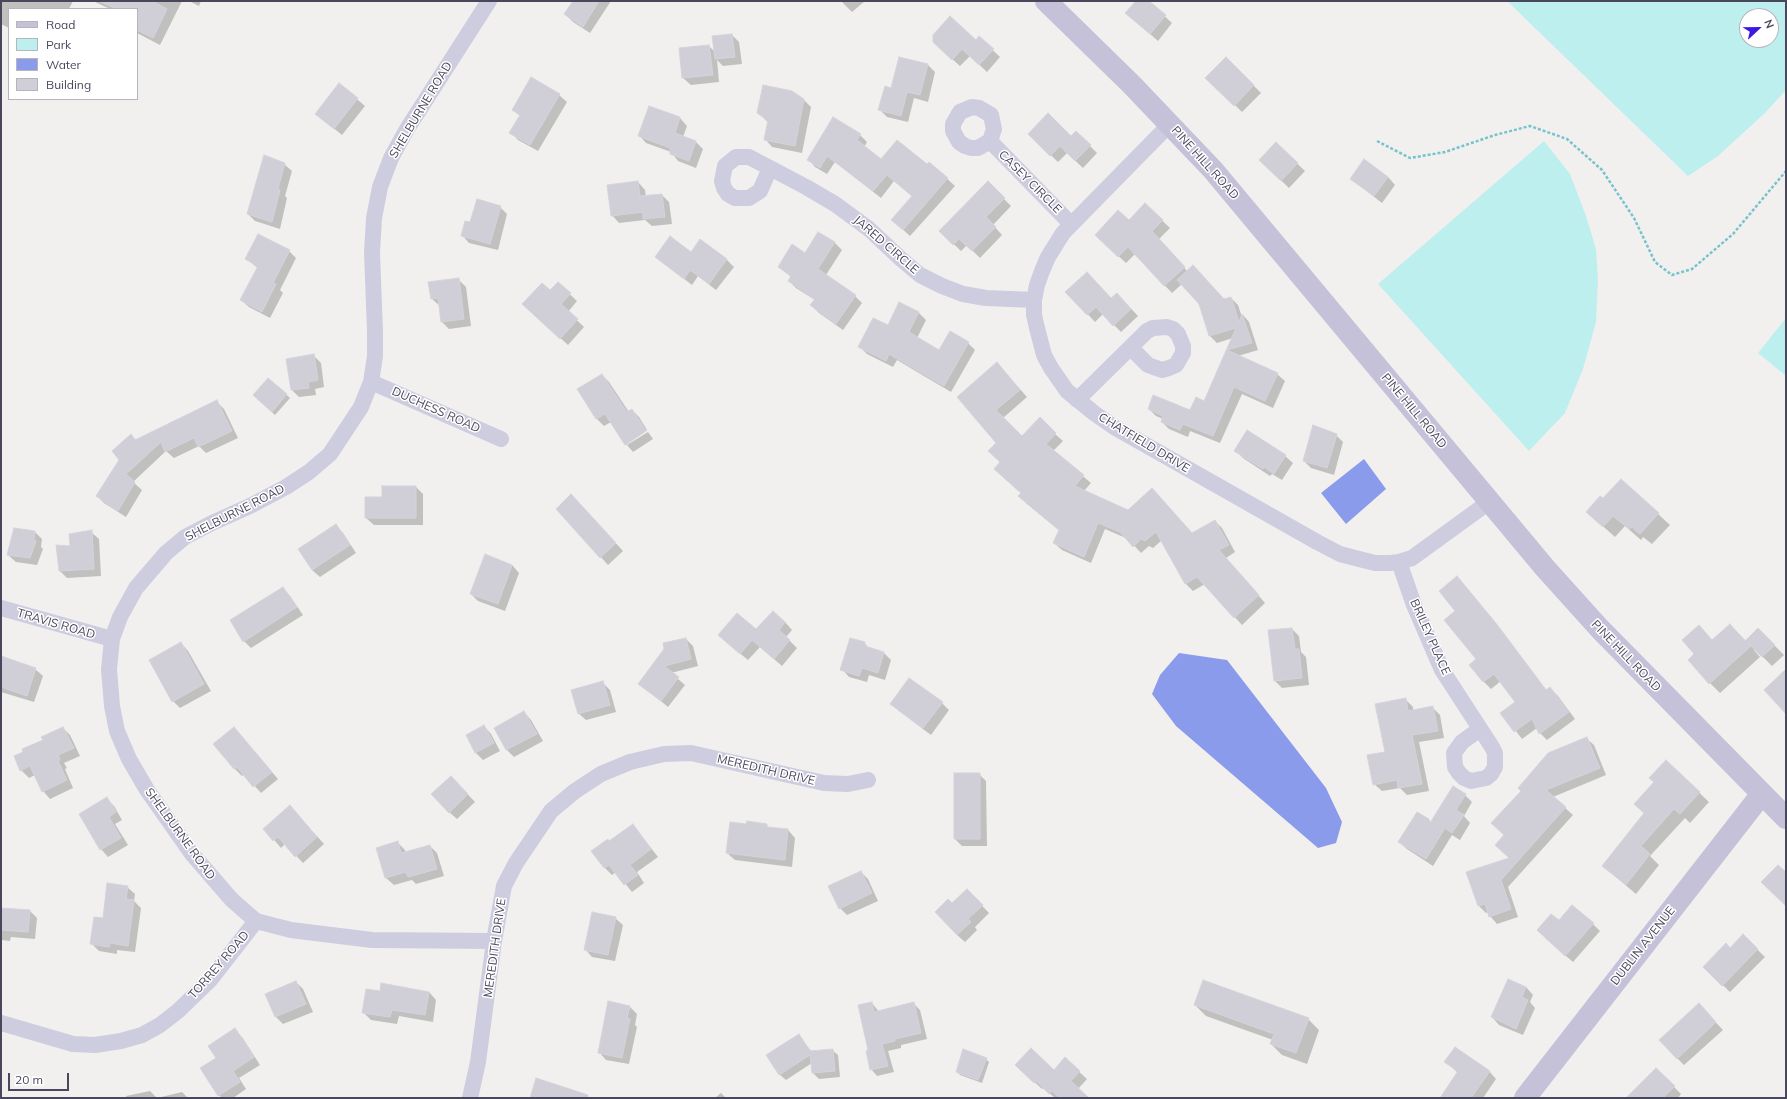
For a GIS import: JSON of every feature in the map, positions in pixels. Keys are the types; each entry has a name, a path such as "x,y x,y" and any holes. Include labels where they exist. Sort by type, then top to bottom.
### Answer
{"street":[{"name":"SHELBURNE ROAD","path":"489,1 407,129 391,158 380,187 374,218 372,253 375,356 371,382 361,407 330,454 309,472 286,487 186,537 166,553 136,588 120,617 112,639 109,668 112,706 117,731 129,759 147,790 192,854 232,900 256,921 291,930 372,940 494,941"},
{"name":"PINE HILL ROAD","path":"1046,1 1170,124 1233,194 1544,568 1600,629 1786,818"},
{"name":"CHATFIELD DRIVE","path":"1170,124 1071,224 1063,233 1048,257 1037,285 1034,300 1034,315 1044,355 1058,380 1076,400 1114,427 1317,542 1340,554 1359,560 1375,563 1399,562 1412,558 1489,502"},
{"name":"CASEY CIRCLE","path":"990,141 1071,224"},
{"name":"JARED CIRCLE","path":"770,168 806,187 853,216 920,275 942,286 963,294 986,298 1034,300"},
{"path":"1076,400 1131,348"},
{"name":"DUCHESS ROAD","path":"371,382 501,439"},
{"name":"BRILEY PLACE","path":"1399,562 1414,605 1442,670 1480,729"},
{"name":"TRAVIS ROAD","path":"1,608 112,639"},
{"name":"MEREDITH DRIVE","path":"470,1098 479,1055 494,941 504,886 516,863 551,811 575,791 601,774 630,762 664,754 691,753 824,783 848,784 868,780"},
{"name":"DUBLIN AVENUE","path":"1525,1098 1762,795"},
{"name":"TORREY ROAD","path":"1,1023 73,1044 95,1045 121,1041 142,1035 160,1025 178,1011 210,980 256,921"}],"path":[{"path":"1377,141 1410,158 1445,152 1495,135 1530,126 1567,139 1602,170 1634,218 1655,262 1672,275 1692,269 1733,234 1786,171"}],"green space":[{"path":"1507,1 1786,1 1786,90 1765,113 1718,156 1688,176"},
{"path":"1544,141 1570,174 1586,216 1596,249 1598,280 1596,322 1583,369 1565,413 1529,451 1378,284"},
{"path":"1786,318 1786,376 1758,353"}],"water":[{"path":"1364,459 1386,489 1346,524 1321,493"},
{"path":"1179,653 1227,660 1326,788 1342,822 1336,843 1318,848 1176,726 1152,694 1160,675"}],"building":[{"path":"99,1 152,1 167,9 153,38 138,30 138,8 115,8"},
{"path":"573,1 599,1 583,27 564,14"},
{"path":"1136,1 1149,1 1166,15 1150,34 1125,13"},
{"path":"950,16 976,40 979,36 994,49 979,65 962,49 952,60 933,42 933,35"},
{"path":"732,34 735,57 715,59 712,36"},
{"path":"709,45 713,75 682,78 679,48"},
{"path":"899,57 928,64 920,95 907,92 901,116 878,110 885,86 891,88"},
{"path":"1226,57 1254,85 1234,106 1205,78"},
{"path":"531,77 560,94 530,145 509,133 520,115 512,110"},
{"path":"339,83 358,98 334,129 315,114"},
{"path":"763,85 792,91 804,99 795,146 764,140 768,120 757,113"},
{"path":"649,106 680,117 675,133 696,141 689,161 670,154 670,148 638,136"},
{"path":"1048,113 1071,136 1076,131 1091,145 1075,161 1060,146 1050,156 1028,134"},
{"path":"833,117 861,134 857,140 881,159 897,140 927,164 929,162 948,178 903,230 891,220 912,196 887,175 873,191 827,156 820,168 807,160"},
{"path":"1276,142 1298,163 1281,181 1259,160"},
{"path":"264,155 285,163 278,189 280,190 272,222 247,214"},
{"path":"1364,159 1388,177 1374,196 1350,179"},
{"path":"638,181 640,196 662,194 665,217 643,219 643,212 611,216 607,185"},
{"path":"988,181 1005,198 986,217 996,227 972,251 959,239 953,245 939,231"},
{"path":"477,199 501,206 490,244 461,236 465,221 470,222"},
{"path":"1145,203 1163,220 1152,231 1185,267 1164,286 1128,247 1118,257 1095,235 1118,210 1129,220"},
{"path":"818,232 835,242 818,269 856,295 836,324 810,305 815,299 788,281 791,276 778,267 792,244 805,253"},
{"path":"258,234 290,250 273,283 276,284 262,312 240,300 258,266 245,259"},
{"path":"670,236 691,252 700,239 727,259 709,284 690,270 684,279 655,257"},
{"path":"1193,265 1224,299 1231,297 1239,322 1242,314 1252,343 1227,350 1278,373 1265,401 1234,387 1213,436 1183,424 1180,430 1161,422 1163,416 1148,409 1153,395 1190,410 1196,397 1204,401 1236,328 1209,336 1199,304 1177,280"},
{"path":"1087,272 1111,298 1117,293 1131,309 1113,326 1096,307 1087,315 1065,292"},
{"path":"459,278 464,319 441,322 438,298 431,299 428,282"},
{"path":"558,282 571,293 561,304 578,319 560,339 522,304 542,283 550,290"},
{"path":"899,302 919,312 909,332 939,350 950,331 969,342 944,386 889,354 886,361 858,347 873,318 888,325"},
{"path":"314,354 318,380 308,382 309,388 291,390 286,359"},
{"path":"997,362 1020,390 996,410 1022,436 1040,417 1056,433 1046,444 1084,475 1075,486 1128,510 1152,488 1192,533 1215,520 1229,545 1219,550 1259,595 1234,618 1197,577 1185,584 1156,532 1145,541 1141,539 1133,547 1120,532 1098,523 1084,557 1053,543 1059,530 1018,496 1021,493 994,469 1000,462 988,451 996,443 957,397"},
{"path":"602,374 627,412 632,409 646,431 625,445 605,414 596,419 577,389"},
{"path":"268,378 287,394 272,412 253,395"},
{"path":"217,400 232,431 198,447 194,438 165,452 161,442 126,474 135,482 118,511 96,496 119,460 112,451 131,434 135,440"},
{"path":"1313,425 1337,434 1327,468 1303,461"},
{"path":"1247,430 1286,455 1274,474 1234,451"},
{"path":"1621,479 1659,513 1640,534 1632,527 1629,529 1613,516 1603,527 1586,512 1600,496 1603,498"},
{"path":"382,486 416,486 416,518 365,518 365,497 382,497"},
{"path":"571,494 616,543 600,558 556,509"},
{"path":"336,524 350,545 312,570 298,549"},
{"path":"14,528 35,531 34,540 36,541 30,558 7,555"},
{"path":"92,530 94,569 59,571 56,545 70,546 69,534"},
{"path":"485,554 512,565 498,604 470,594"},
{"path":"1457,576 1495,622 1546,690 1550,687 1569,712 1539,734 1532,719 1514,732 1500,713 1515,702 1494,674 1483,682 1469,665 1476,659 1444,620 1455,611 1439,591"},
{"path":"283,587 297,607 243,642 230,620"},
{"path":"773,611 785,622 779,630 790,640 774,659 752,640 740,654 718,635 737,613 756,629"},
{"path":"1730,624 1745,641 1758,628 1775,645 1762,657 1751,646 1709,684 1688,660 1694,654 1682,640 1699,625 1712,640"},
{"path":"1292,628 1295,649 1299,649 1302,678 1274,681 1268,630"},
{"path":"686,638 691,659 664,666 679,677 661,701 638,684 664,649 663,643"},
{"path":"850,638 865,642 865,646 884,652 878,673 862,668 859,676 840,670"},
{"path":"181,642 204,684 172,702 149,660"},
{"path":"1,656 36,668 27,696 1,687"},
{"path":"1786,669 1786,714 1764,690"},
{"path":"909,678 943,702 923,728 890,704"},
{"path":"603,681 610,705 578,714 571,690"},
{"path":"1406,698 1408,711 1433,706 1438,731 1412,735 1422,784 1398,788 1397,780 1373,785 1367,755 1385,752 1375,704"},
{"path":"524,711 537,734 506,750 494,728"},
{"path":"484,725 494,743 475,753 466,735"},
{"path":"63,727 74,748 58,755 60,760 58,761 67,780 42,792 30,766 20,771 14,756 23,752 22,749 43,740 41,737"},
{"path":"234,727 272,772 253,787 237,767 234,769 213,744"},
{"path":"1587,737 1600,768 1546,790 1566,807 1501,880 1511,909 1489,917 1485,904 1478,906 1466,872 1509,858 1495,845 1504,835 1491,823 1521,791 1518,788 1548,753"},
{"path":"1666,760 1700,792 1680,814 1674,809 1641,846 1650,854 1626,885 1602,866 1644,813 1634,804 1654,782 1649,778"},
{"path":"954,773 980,773 980,839 954,839"},
{"path":"451,776 468,794 449,813 431,794"},
{"path":"1453,786 1466,794 1456,810 1464,815 1452,833 1445,828 1426,859 1398,842 1417,812 1429,819 1430,823"},
{"path":"107,797 116,812 109,817 121,838 100,850 79,814"},
{"path":"290,805 317,837 295,857 278,837 273,841 263,829"},
{"path":"747,821 767,824 767,827 788,829 785,860 726,853 730,822 746,824"},
{"path":"633,824 651,849 630,865 638,875 624,885 609,865 604,868 591,851 608,839 609,841"},
{"path":"398,841 401,853 430,845 437,869 408,877 406,872 385,878 376,848"},
{"path":"1778,865 1786,872 1786,906 1761,882"},
{"path":"861,871 872,893 839,909 828,886"},
{"path":"107,883 128,886 126,899 134,900 128,946 110,943 109,947 90,944 94,917 103,918"},
{"path":"967,889 983,905 968,919 971,922 957,935 935,912 948,899 952,903"},
{"path":"1572,905 1594,923 1565,956 1537,930 1551,914 1559,920"},
{"path":"1,908 30,910 28,932 1,930"},
{"path":"592,912 616,917 608,955 584,950"},
{"path":"1743,934 1758,949 1722,986 1703,967 1726,943 1730,948"},
{"path":"1508,979 1526,987 1522,997 1528,1000 1516,1029 1491,1017"},
{"path":"1203,980 1309,1018 1296,1053 1270,1044 1274,1034 1194,1005"},
{"path":"296,981 306,1004 275,1017 265,994"},
{"path":"381,983 429,992 425,1015 392,1010 390,1017 362,1013 366,989 380,991"},
{"path":"608,1001 630,1006 627,1018 630,1019 622,1058 598,1053"},
{"path":"872,1002 874,1012 914,1002 921,1033 895,1039 895,1041 882,1044 888,1066 870,1070 866,1051 868,1050 858,1005"},
{"path":"1699,1003 1716,1022 1677,1059 1659,1040"},
{"path":"235,1028 254,1057 233,1071 240,1082 218,1096 200,1068 216,1058 208,1046"},
{"path":"799,1034 810,1051 833,1049 835,1071 812,1073 810,1055 779,1075 766,1055"},
{"path":"1455,1047 1490,1071 1471,1098 1440,1098 1458,1071 1444,1062"},
{"path":"1031,1048 1054,1070 1065,1057 1080,1071 1071,1081 1089,1098 1060,1098 1052,1091 1049,1094 1036,1081 1034,1083 1015,1065"},
{"path":"963,1049 987,1058 978,1080 956,1072"},
{"path":"1656,1068 1675,1086 1663,1098 1626,1098"},
{"path":"536,1078 588,1095 588,1098 530,1098"}]}
